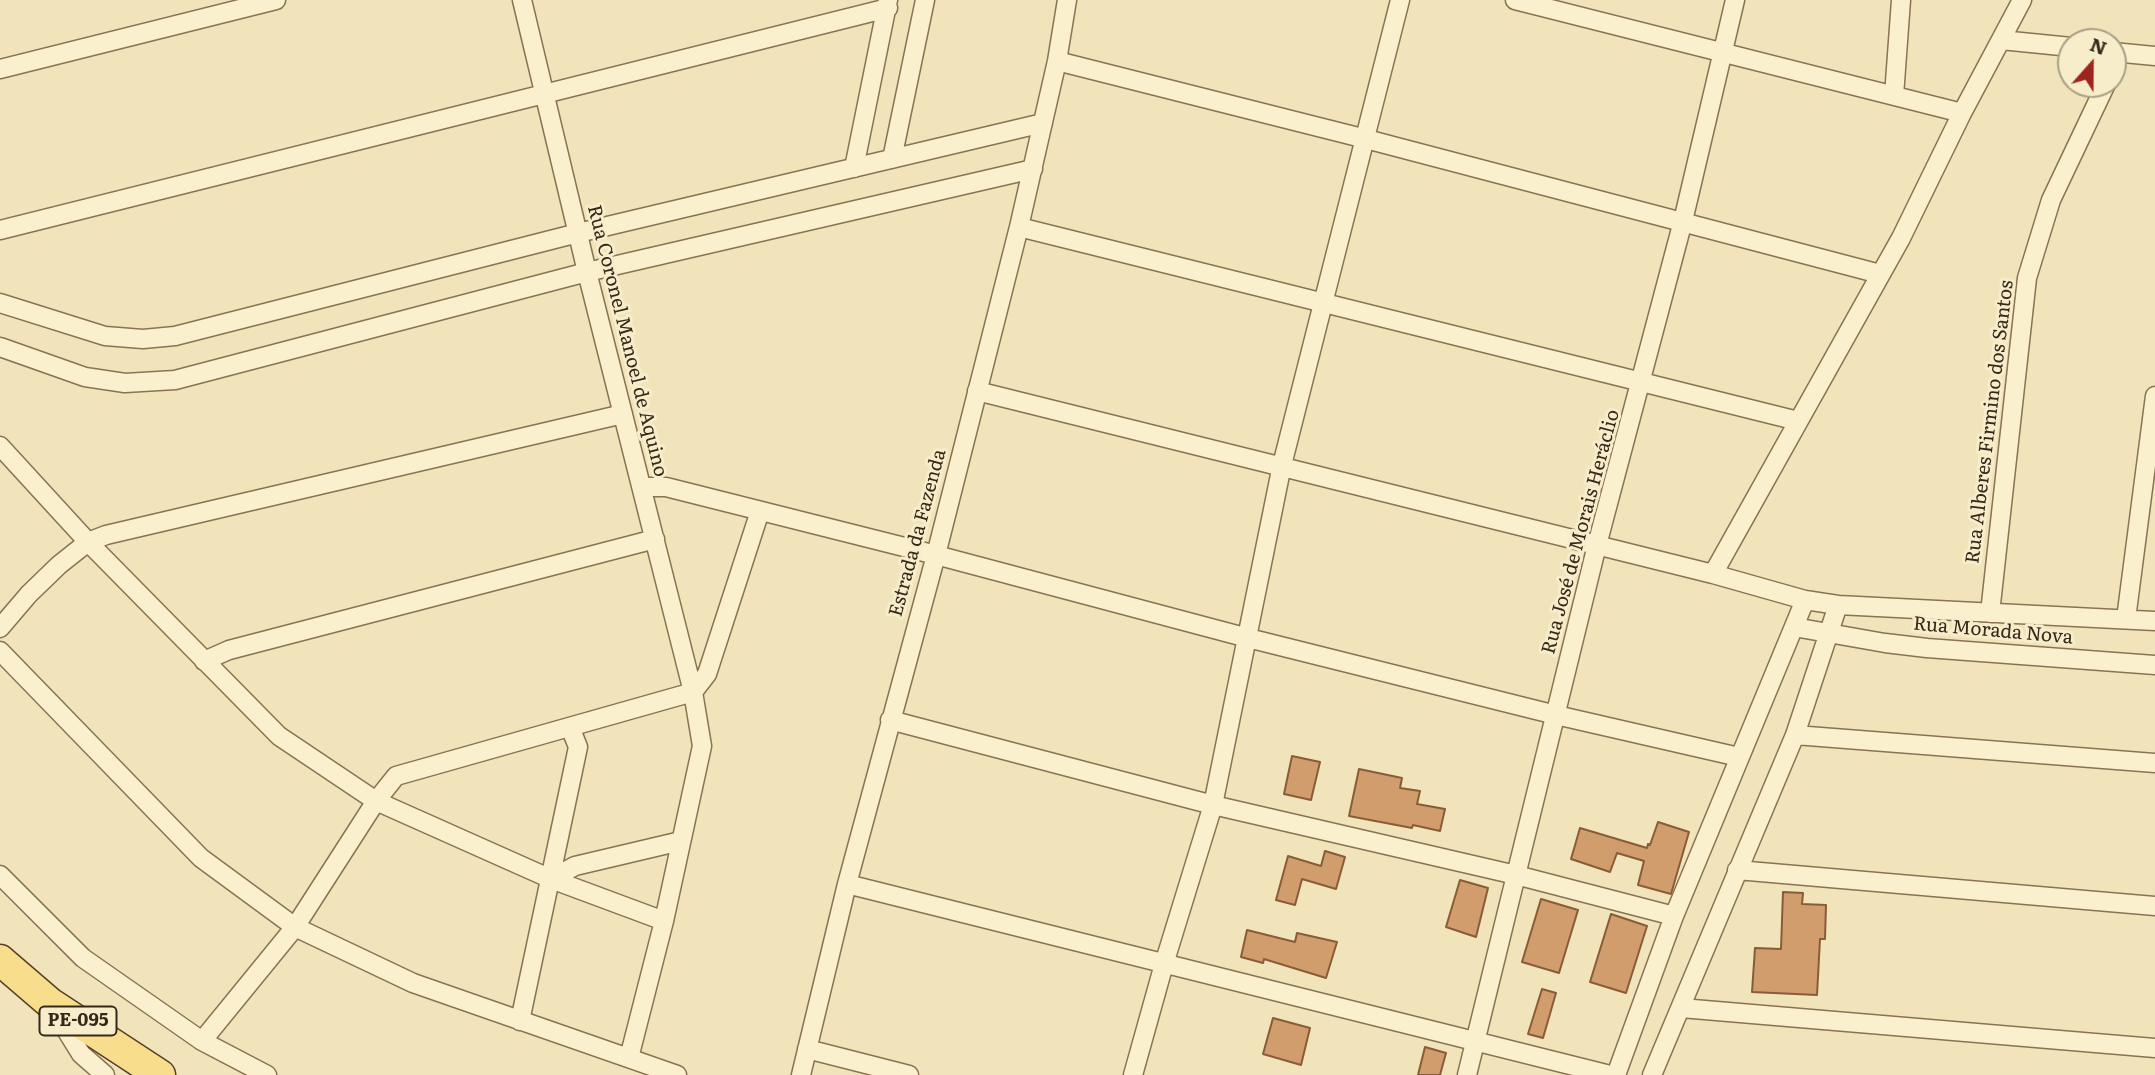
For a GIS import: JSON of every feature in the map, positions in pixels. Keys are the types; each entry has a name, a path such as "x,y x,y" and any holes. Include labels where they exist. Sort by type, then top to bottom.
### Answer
{"main road":[{"name":"PE-095","path":"0,960 50,1003 160,1075"}],"street":[{"path":"0,69 276,0"},
{"name":"Rua Coronel Manoel de Aquino","path":"522,0 587,272 693,692 702,746 664,921 629,1058"},
{"path":"892,159 925,0"},
{"name":"Estrada da Fazenda","path":"801,1075 847,884 936,555 1019,227 1057,61 1067,0"},
{"path":"1133,1075 1213,805 1282,465 1400,0"},
{"path":"1515,0 1962,113"},
{"name":"Rua José de Morais Heráclio","path":"1467,1075 1597,545 1683,221 1735,0"},
{"path":"1894,96 1900,0"},
{"path":"1713,574 1919,203 1962,113 2022,0"},
{"path":"0,230 888,4 854,168"},
{"path":"2001,40 2057,46"},
{"path":"2127,53 2155,56"},
{"path":"1057,61 1880,274"},
{"name":"Rua Alberes Firmino dos Santos","path":"1990,613 2028,278 2051,200 2099,98"},
{"path":"0,303 105,336 159,339 578,233 1043,123"},
{"path":"0,347 85,377 125,383 175,380 587,272 1032,169"},
{"path":"1019,227 1798,421"},
{"path":"976,391 1282,465 1713,574 1805,600 1838,605 2155,621"},
{"path":"2126,619 2155,396"},
{"path":"0,628 59,565 88,542 119,532 623,414"},
{"path":"0,446 88,542 279,736 376,801 551,878 664,921"},
{"path":"642,487 666,487 1248,638 1556,715 1739,757"},
{"path":"202,1041 295,927 376,801 396,776 693,692 707,674 760,511"},
{"path":"204,661 229,650 654,539"},
{"path":"1616,1075 1674,916 1805,600"},
{"path":"1652,1075 1795,735 1838,605"},
{"name":"Rua Morada Nova","path":"1794,627 1927,648 2155,664"},
{"path":"0,652 201,858 295,927 413,983 677,1075"},
{"path":"890,720 1213,805 1516,875 1674,916"},
{"path":"520,1020 578,747 570,727"},
{"path":"1795,735 2155,763"},
{"path":"551,878 575,866 681,841"},
{"path":"1737,870 2155,906"},
{"path":"0,875 83,958 202,1041 267,1075"},
{"path":"847,884 1610,1075"},
{"path":"50,1003 81,1054 105,1075"},
{"path":"1681,1008 2155,1048"},
{"path":"807,1049 909,1075"}],"building":[{"path":"1292,756 1320,762 1311,800 1284,794"},
{"path":"1359,769 1402,778 1400,788 1420,791 1417,804 1445,809 1440,831 1349,816"},
{"path":"1658,822 1689,832 1671,894 1638,885 1644,861 1617,853 1610,872 1571,859 1580,828 1647,848"},
{"path":"1325,851 1345,857 1336,889 1302,879 1295,905 1276,900 1288,856 1321,866"},
{"path":"1460,880 1488,888 1476,937 1446,927"},
{"path":"1783,892 1803,893 1802,904 1826,905 1825,939 1820,939 1817,995 1752,992 1755,948 1781,949"},
{"path":"1541,899 1578,910 1559,973 1522,962"},
{"path":"1611,914 1647,926 1626,993 1590,982"},
{"path":"1247,930 1295,942 1297,933 1337,942 1326,978 1264,959 1263,963 1241,957"},
{"path":"1542,989 1556,993 1543,1038 1528,1034"},
{"path":"1273,1018 1310,1028 1301,1065 1263,1054"},
{"path":"1425,1047 1446,1053 1440,1075 1418,1075"}]}
